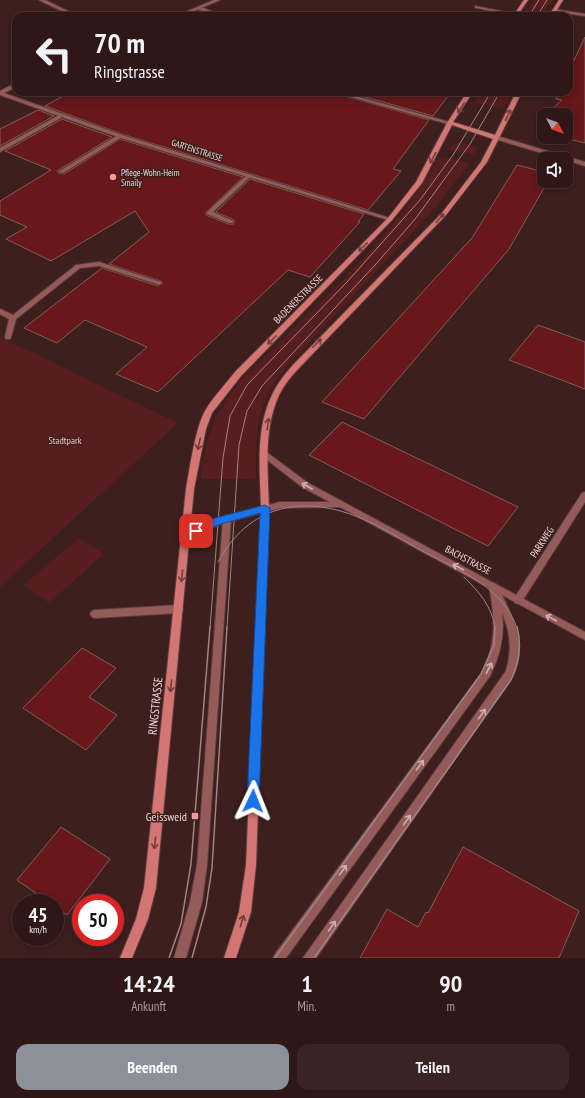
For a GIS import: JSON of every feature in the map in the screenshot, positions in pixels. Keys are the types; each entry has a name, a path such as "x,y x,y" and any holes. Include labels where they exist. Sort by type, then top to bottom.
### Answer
{"main road":[{"path":"517,12 526,0"},
{"path":"554,10 561,0"},
{"name":"BADENERSTRASSE","path":"186,537 190,489 202,429 208,412 238,374 390,219 419,183 450,123 467,96"},
{"path":"230,958 245,912 251,865 267,421 276,395 291,372 385,273 444,214 484,162 517,96"},
{"path":"450,123 497,138"},
{"name":"RINGSTRASSE","path":"126,958 142,919 150,888 186,537"}],"street":[{"path":"41,0 67,12"},
{"path":"188,12 218,0"},
{"path":"477,7 501,12"},
{"path":"199,8 210,12"},
{"path":"554,10 566,12"},
{"path":"573,13 585,15"},
{"path":"0,93 12,88"},
{"name":"GARTENSTRASSE","path":"0,93 120,136 390,219"},
{"path":"350,96 450,123"},
{"path":"0,150 63,115"},
{"path":"61,172 120,136"},
{"path":"497,138 585,164"},
{"path":"231,222 209,213 248,176"},
{"path":"8,337 13,318 78,266 99,264 159,283"},
{"path":"0,311 13,318"},
{"name":"BACHSTRASSE","path":"265,454 297,480 585,636"},
{"name":"PARKWEG","path":"518,600 585,496"},
{"name":"BACHSTRASSE","path":"265,508 290,504 341,505"},
{"path":"186,537 204,527 227,518 265,508"},
{"path":"180,958 196,902 202,865 227,518"},
{"path":"279,958 487,673 496,653 499,632 498,614 492,586"},
{"path":"309,958 510,673 515,659 516,637 512,622 492,586"},
{"path":"95,614 179,609"}],"green space":[{"path":"534,0 552,0 544,12 526,12"},
{"path":"478,96 511,96 504,108 474,103"},
{"path":"457,142 478,147 475,155 445,149"},
{"path":"440,156 470,163 433,211 286,367 268,394 259,420 257,433 256,479 201,479 203,463 213,425 232,391 242,379 349,274 375,245 421,187"},
{"name":"Stadtpark","path":"0,337 178,423 0,587"},
{"path":"79,538 104,554 49,603 23,585"}],"building":[{"path":"585,37 585,143 573,140 573,108 553,108 562,100 556,99 557,96 573,96 573,62"},
{"path":"63,96 345,96 429,120 393,169 401,171 368,210 122,134 45,106"},
{"path":"361,96 448,96 433,116"},
{"path":"38,110 54,116 0,146 0,129"},
{"path":"62,119 112,137 57,171 58,173 64,174 120,139 243,177 206,212 206,215 228,224 234,224 234,220 216,212 250,179 364,214 358,222 360,222 310,277 288,270 158,392 116,374 147,347 85,320 57,343 24,328 102,268 158,286 163,283 161,281 109,264 149,232 135,211 51,261 6,239 27,227 0,215 0,201 51,170 5,151"},
{"path":"517,165 537,170 537,188 544,188 509,249 364,419 322,402 472,238"},
{"path":"538,325 585,342 585,389 509,360"},
{"path":"342,422 518,507 488,546 309,455"},
{"path":"82,648 116,668 89,697 117,715 86,750 23,708"},
{"path":"61,827 110,859 83,894 72,894 72,908 67,915 64,913 64,894 37,894 17,880"},
{"path":"463,847 579,911 559,958 360,958 387,909 418,927 426,912 428,913"}],"tram line":[{"path":"532,12 539,0"},
{"path":"540,12 547,0"},
{"path":"210,628 223,458 230,416 247,385 347,282 420,200 453,155 489,96"},
{"path":"233,540 239,445 247,411 262,386 376,264 416,218 470,144 498,96"},
{"path":"233,540 245,528 260,517 278,510 297,506 316,506 337,510 376,525 468,575 492,592 502,602 511,614 517,628"},
{"path":"218,562 233,540"},
{"path":"227,628 233,540"},
{"path":"464,577 480,594 488,606 495,628"},
{"path":"169,958 181,924 191,864 210,627"},
{"path":"192,958 206,907 212,868 227,627"},
{"path":"314,958 511,680 519,654 519,634 517,627"},
{"path":"275,958 481,674 494,645 495,628"}],"place":[{"name":"Pflege-Wohn-Heim Smaily","path":"113,177"},
{"name":"Geissweid","path":"195,816"}],"route":[{"path":"196,531 218,521 265,508 253,801"}]}
